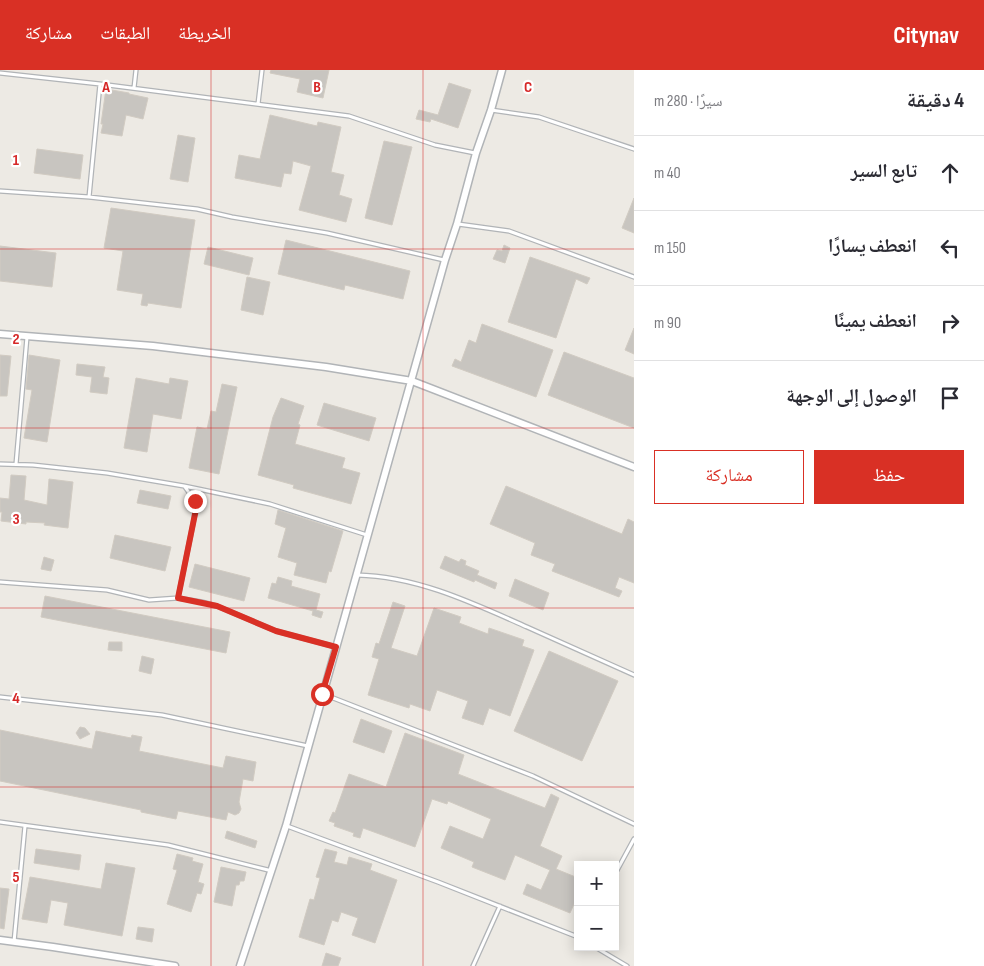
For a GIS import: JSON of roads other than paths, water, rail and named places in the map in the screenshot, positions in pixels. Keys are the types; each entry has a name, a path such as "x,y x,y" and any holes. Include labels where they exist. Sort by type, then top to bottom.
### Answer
{"street":[{"path":"240,966 286,826 445,260 457,224 476,153 492,110 502,70"},
{"path":"0,334 153,346 326,367 412,381 634,466"},
{"path":"0,940 175,966"}],"lane":[{"path":"134,88 136,70"},
{"path":"258,104 262,70"},
{"path":"0,73 349,116 435,145 476,153"},
{"path":"89,197 100,84"},
{"path":"492,110 539,117 634,149"},
{"path":"0,191 89,197 197,209 232,217 327,233 445,260"},
{"path":"457,224 508,231 634,277"},
{"path":"16,464 27,335"},
{"path":"0,464 107,473 184,486 270,504 368,535"},
{"path":"178,598 196,509 195,501 184,486"},
{"path":"356,575 375,575 414,583 477,604 634,675"},
{"path":"0,582 107,590 149,600 178,598 217,606 276,631 336,647"},
{"path":"322,694 533,776 634,824"},
{"path":"0,697 162,715 308,746"},
{"path":"0,822 168,845 272,871"},
{"path":"14,942 24,826"},
{"path":"286,826 500,906 574,936"},
{"path":"619,866 634,838"},
{"path":"473,966 500,906"},
{"path":"603,951 628,966"}]}
